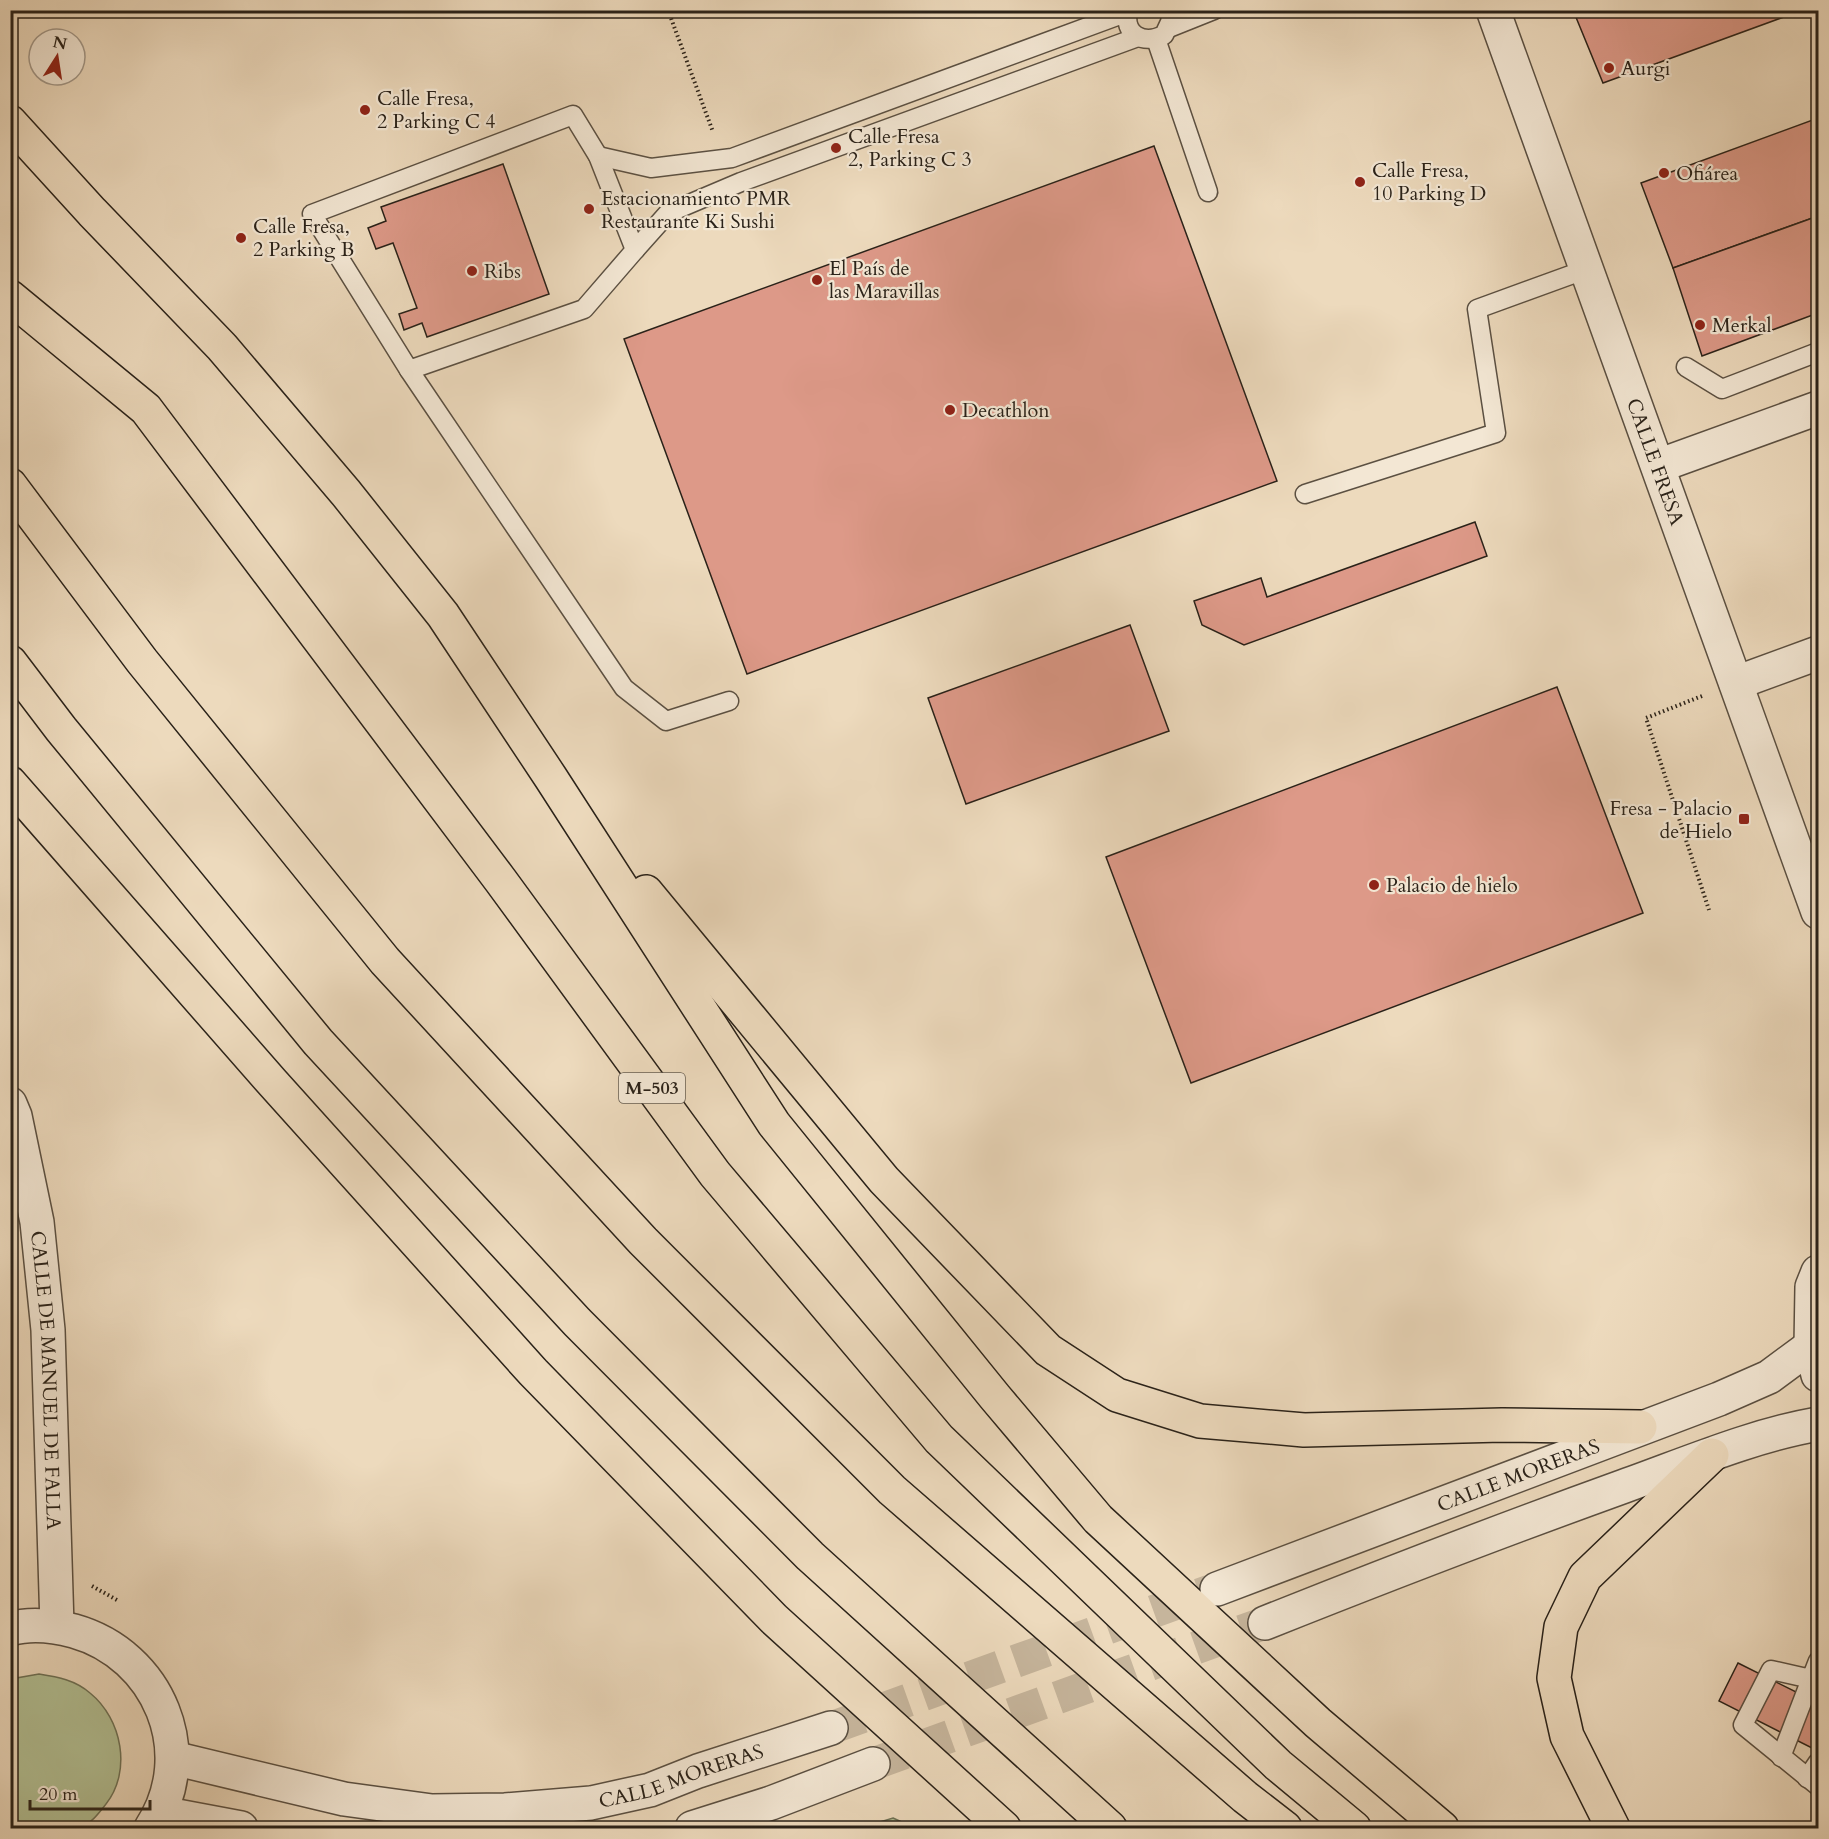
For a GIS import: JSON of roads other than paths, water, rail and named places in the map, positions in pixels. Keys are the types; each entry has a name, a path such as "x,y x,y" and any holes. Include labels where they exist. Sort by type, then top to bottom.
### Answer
{"highway":[{"path":"10,122 92,212 222,347 346,493 442,615 551,778 774,1125 1032,1441 1098,1519 1318,1723 1442,1828"},
{"path":"10,143 92,212"},
{"name":"M-503","path":"10,297 146,409 501,881 715,1174 939,1439 1278,1765 1354,1828"},
{"path":"10,485 142,661 385,961 643,1241 892,1490 1245,1797 1285,1828"},
{"path":"10,662 318,1042 578,1322 810,1556 1110,1828"},
{"path":"551,778 884,1180 1048,1350 1117,1395 1200,1421 1304,1430 1502,1425 1640,1427"},
{"path":"10,783 272,1082 533,1372 774,1619 1004,1828"},
{"path":"1613,1828 1567,1736 1554,1678 1561,1627 1585,1577 1712,1455"}],"street":[{"name":"CALLE FRESA","path":"1493,10 1818,912"},
{"path":"1658,466 1818,408"},
{"path":"1736,683 1818,653"},
{"name":"CALLE DE MANUEL DE FALLA","path":"10,1104 15,1116 37,1222 48,1330 57,1626"},
{"path":"1815,1360 1812,1287 1818,1272"},
{"name":"CALLE MORERAS","path":"1217,1588 1719,1399 1815,1360"},
{"path":"1265,1623 1402,1568 1712,1455 1786,1430 1818,1425"},
{"path":"10,1629 57,1626 94,1637 126,1657 151,1686 167,1720 172,1758 170,1786 156,1821 241,1828"},
{"name":"CALLE MORERAS","path":"172,1758 344,1799 432,1811 505,1810 591,1803 650,1790 831,1728"},
{"path":"692,1828 771,1803 873,1764"}],"lane":[{"path":"410,370 584,309 668,213 741,182 1158,28 1214,10"},
{"path":"598,156 651,168 732,158 1128,11 1127,22 1131,31 1158,28"},
{"path":"1158,28 1209,192"},
{"path":"635,250 598,156 573,115 312,214 410,370 624,688 666,721 729,701"},
{"path":"1305,494 1496,433 1477,309 1587,269"},
{"path":"1686,367 1722,389 1818,352"},
{"path":"1781,1757 1818,1661"},
{"path":"1811,1679 1771,1670 1743,1725 1813,1782 1818,1762"}],"tunnel":[{"path":"831,1728 1210,1591"},
{"path":"873,1764 1265,1623"}],"place":[{"name":"Aurgi","path":"1609,68"},
{"name":"Calle Fresa, 2 Parking C 4","path":"365,110"},
{"name":"Calle Fresa 2, Parking C 3","path":"836,148"},
{"name":"Ofiárea","path":"1664,173"},
{"name":"Calle Fresa, 10 Parking D","path":"1360,182"},
{"name":"Estacionamiento PMR Restaurante Ki Sushi","path":"589,209"},
{"name":"Calle Fresa, 2 Parking B","path":"241,238"},
{"name":"Ribs","path":"472,271"},
{"name":"El País de las Maravillas","path":"817,280"},
{"name":"Merkal","path":"1700,325"},
{"name":"Decathlon","path":"950,410"},
{"name":"Fresa - Palacio de Hielo","path":"1744,819"},
{"name":"Palacio de hielo","path":"1374,885"}]}
